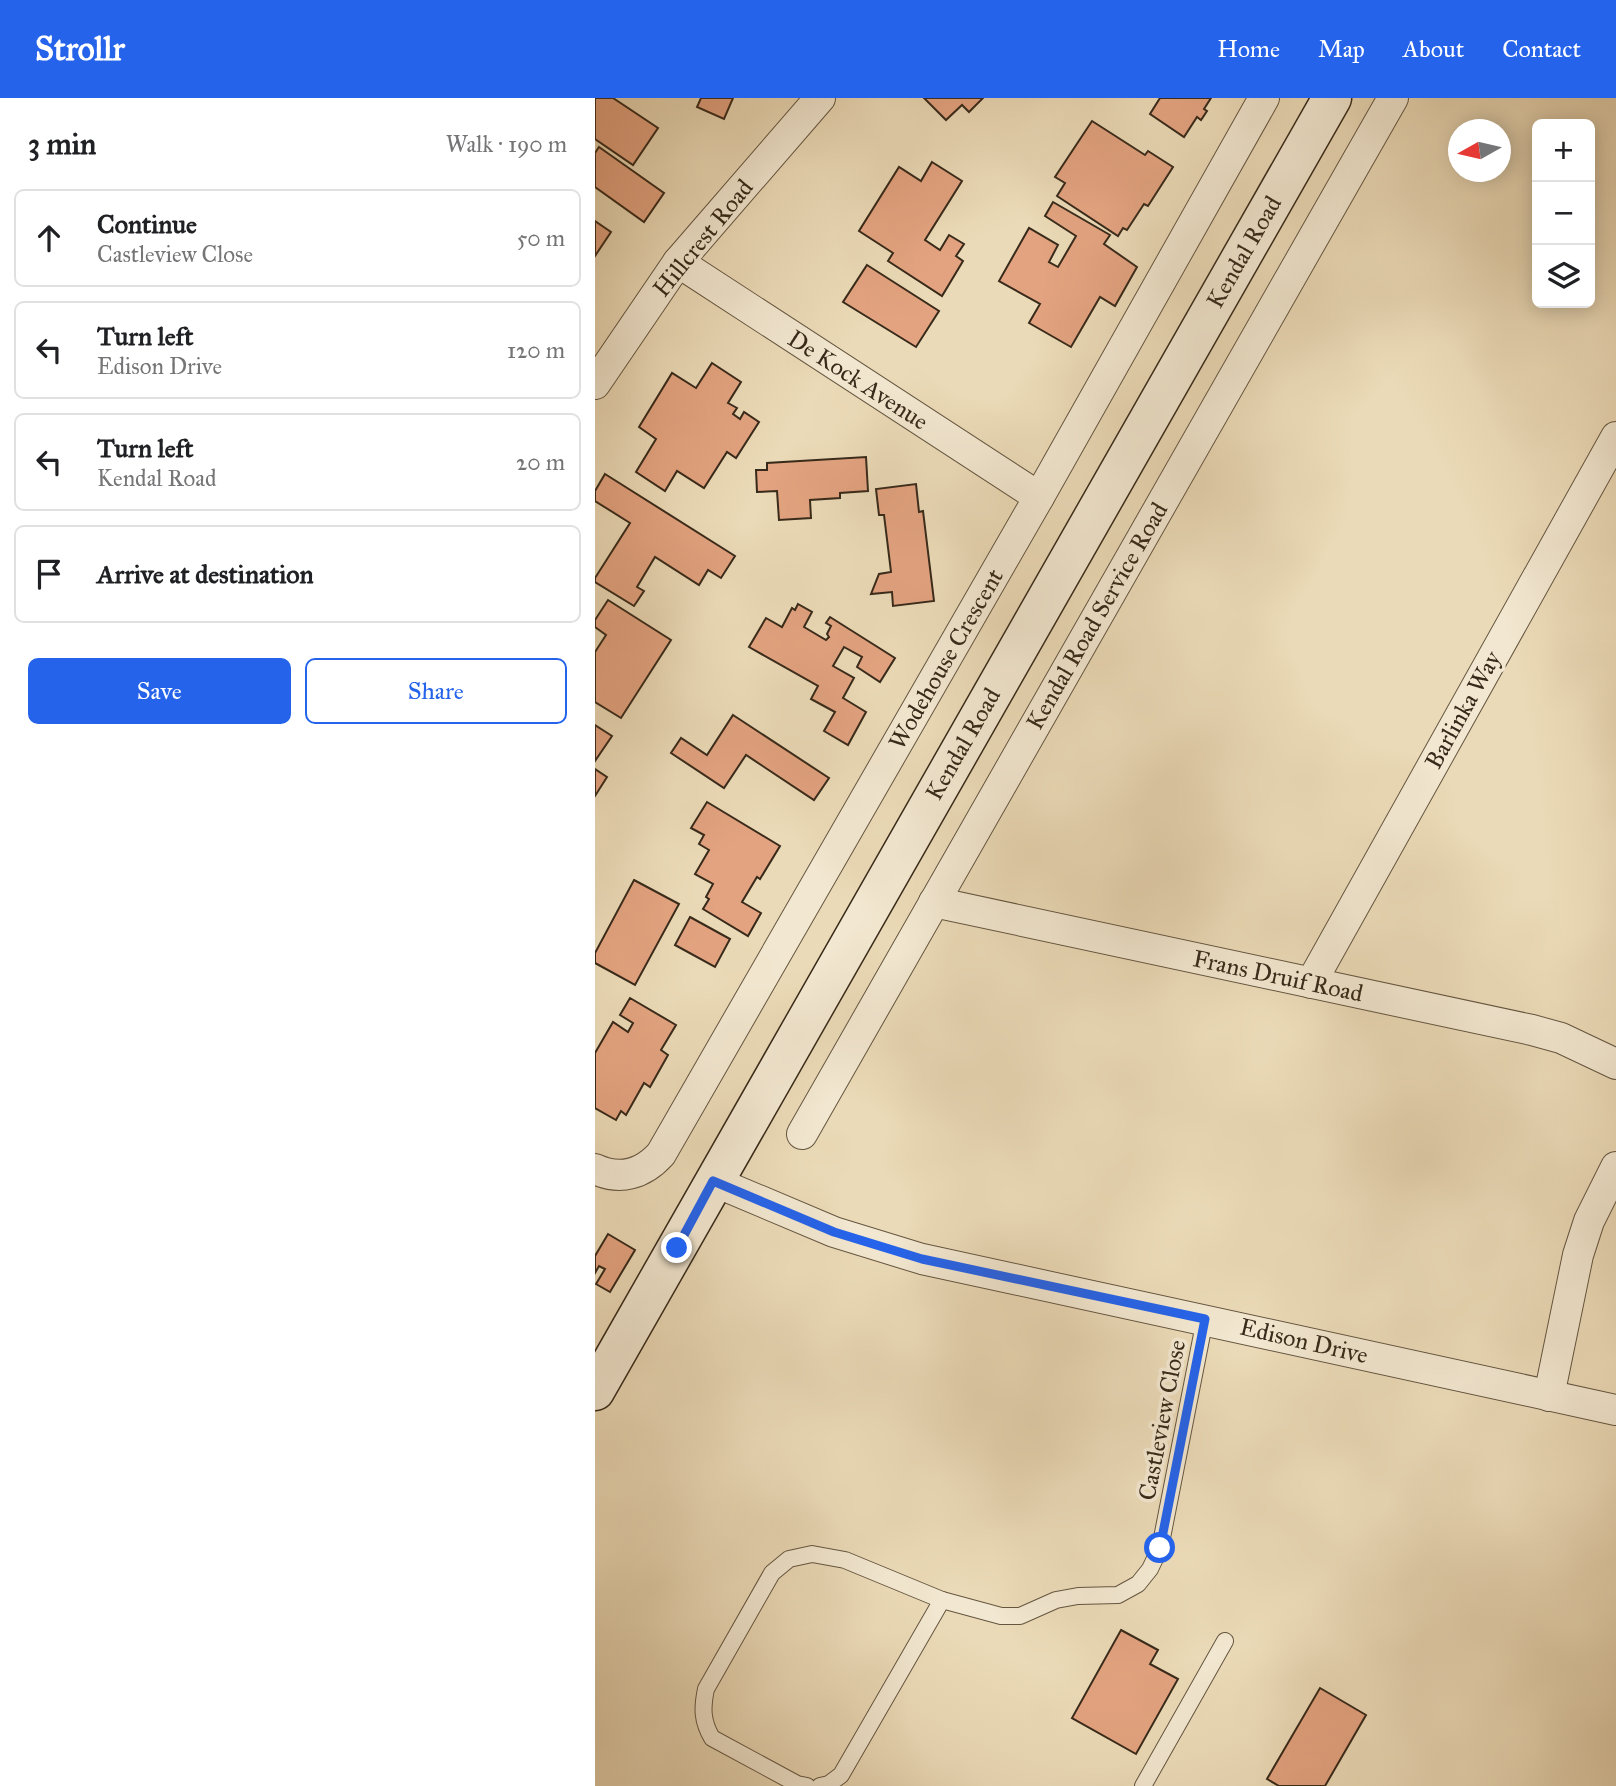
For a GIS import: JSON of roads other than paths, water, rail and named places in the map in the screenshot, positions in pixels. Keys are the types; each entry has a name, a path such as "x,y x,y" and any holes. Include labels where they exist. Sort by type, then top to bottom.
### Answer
{"main road":[{"name":"Kendal Road","path":"595,1391 1332,98"}],"street":[{"name":"Hillcrest Road","path":"595,384 678,262 820,98"},
{"name":"Wodehouse Crescent","path":"595,1169 613,1175 631,1174 650,1166 661,1154 1039,497 1264,98"},
{"name":"Kendal Road Service Road","path":"802,1134 1393,98"},
{"name":"De Kock Avenue","path":"678,262 1039,497"},
{"name":"Barlinka Way","path":"1311,983 1616,437"},
{"name":"Frans Druif Road","path":"934,902 1561,1038 1616,1064"},
{"path":"1549,1395 1578,1255 1589,1221 1616,1167"},
{"name":"Edison Drive","path":"713,1181 834,1232 922,1259 1616,1410"}],"lane":[{"name":"Castleview Close","path":"942,1600 1001,1616 1020,1616 1056,1600 1078,1596 1118,1595 1138,1584 1150,1569 1160,1548 1205,1319"},
{"path":"807,1786 797,1784 712,1738 704,1724 702,1707 706,1689 772,1573 789,1559 812,1554 845,1560 942,1600 841,1775 829,1784 820,1786"},
{"path":"1143,1786 1225,1641"}]}
